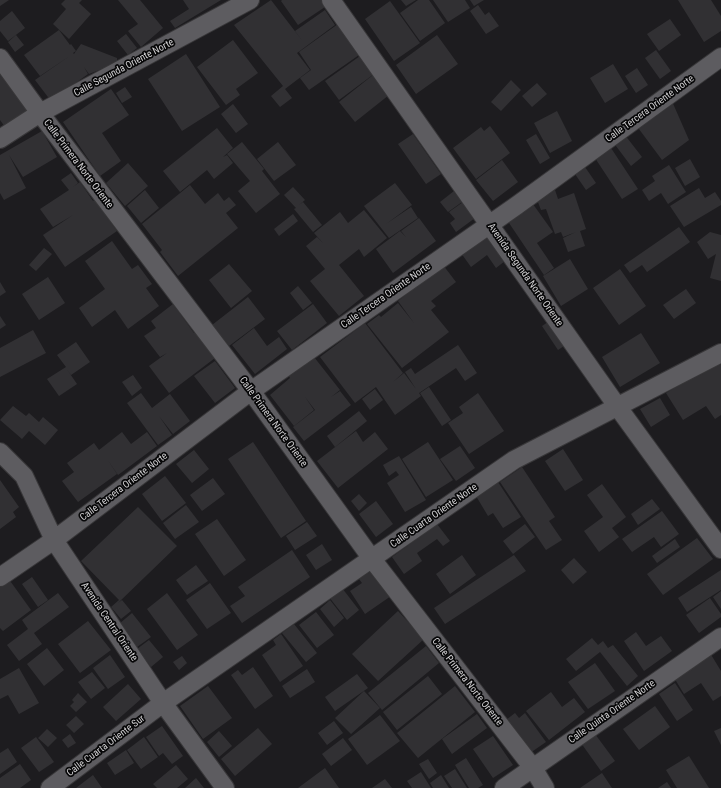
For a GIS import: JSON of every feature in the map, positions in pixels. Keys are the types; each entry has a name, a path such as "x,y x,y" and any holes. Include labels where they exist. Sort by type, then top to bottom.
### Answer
{"street":[{"name":"Calle Segunda Oriente Norte","path":"0,139 40,113 250,0"},
{"name":"Avenida Segunda Norte Oriente","path":"331,0 617,406 721,550"},
{"name":"Calle Tercera Oriente Norte","path":"0,577 54,540 251,391 489,223 516,206 721,57"},
{"name":"Calle Primera Norte Oriente","path":"0,58 251,391 372,559 533,768 546,788"},
{"name":"Calle Cuarta Oriente Norte","path":"163,703 514,460 721,353"},
{"name":"Avenida Central Oriente","path":"0,452 24,476 54,540 163,703 226,788"},
{"name":"Calle Quinta Oriente Norte","path":"504,788 721,637"},
{"name":"Calle Cuarta Oriente Sur","path":"50,788 163,703"}],"building":[{"path":"0,0 9,0 0,6"},
{"path":"65,0 82,0 79,3 91,14 69,39 53,24 66,9 61,4"},
{"path":"118,0 140,0 163,28 141,47 128,31 138,24"},
{"path":"183,0 221,0 175,28 170,21 189,9"},
{"path":"271,0 304,43 295,31 325,10 335,25 297,53 310,70 285,89 292,98 280,107 271,96 283,86 234,25"},
{"path":"324,0 328,5 298,25 281,1"},
{"path":"401,0 416,0 406,6"},
{"path":"418,0 429,0 445,23 420,41 400,13"},
{"path":"433,0 465,0 470,8 448,22"},
{"path":"470,0 484,0 474,6"},
{"path":"678,0 711,0 721,16 721,31 704,42"},
{"path":"390,1 420,43 394,61 365,19"},
{"path":"478,5 485,15 489,12 499,26 486,34 470,11"},
{"path":"12,11 25,28 8,41 0,31 0,21"},
{"path":"670,19 681,35 659,51 647,34"},
{"path":"338,24 359,55 309,90 300,78 311,70 299,52"},
{"path":"59,30 76,51 73,53 74,54 81,44 117,58 117,63 89,74 84,67 88,74 51,101 35,80 71,55 40,76 24,55"},
{"path":"126,34 137,48 128,55 117,41"},
{"path":"16,35 24,45 15,52 8,42"},
{"path":"437,35 458,64 416,94 396,65"},
{"path":"233,40 258,73 236,89 240,95 226,105 197,67"},
{"path":"656,50 671,71 660,79 645,58"},
{"path":"186,54 220,107 182,131 148,79"},
{"path":"360,56 374,74 339,100 325,81"},
{"path":"613,64 628,89 605,103 590,78"},
{"path":"637,68 648,85 636,93 625,76"},
{"path":"0,73 28,112 5,127 0,120"},
{"path":"373,75 389,95 355,122 339,102"},
{"path":"511,80 521,90 501,111 491,102"},
{"path":"537,83 547,94 532,107 522,96"},
{"path":"125,87 132,97 122,103 116,93"},
{"path":"111,89 129,115 102,133 121,161 100,176 63,122"},
{"path":"671,99 689,140 662,160 636,125"},
{"path":"233,104 248,124 236,133 221,114"},
{"path":"557,111 572,141 550,153 534,123"},
{"path":"490,126 510,153 476,179 453,148 481,127 484,131"},
{"path":"217,128 233,148 223,157 227,155 233,163 214,179 207,170 180,192 163,171"},
{"path":"621,130 642,157 631,166 610,138"},
{"path":"42,131 57,157 23,177 9,155 26,188 4,200 0,193 0,155"},
{"path":"413,134 441,174 426,184 398,144"},
{"path":"536,134 550,158 540,164 526,140"},
{"path":"242,142 264,169 262,171 280,194 256,213 238,191 250,181 227,154"},
{"path":"278,142 296,165 274,181 257,159"},
{"path":"611,148 638,189 622,199 595,158"},
{"path":"690,159 700,177 685,186 675,168"},
{"path":"502,160 518,182 493,201 476,180"},
{"path":"128,163 148,186 125,206 106,183"},
{"path":"669,165 686,192 668,204 661,193 649,201 642,190 655,181 652,176"},
{"path":"585,167 596,183 586,190 575,174"},
{"path":"71,173 78,183 73,187 80,182 117,231 65,267 43,235 73,215 53,227 40,209 69,190 61,180"},
{"path":"395,183 412,205 386,224 411,207 418,218 389,238 364,206"},
{"path":"190,185 205,204 218,193 224,201 229,197 236,205 226,213 238,228 178,276 160,252 162,250 142,224"},
{"path":"293,187 305,200 299,205 303,202 322,225 313,232 294,209 296,208 284,195"},
{"path":"699,188 705,198 715,192 721,201 721,205 684,227 670,206"},
{"path":"145,190 159,208 141,223 127,206"},
{"path":"555,190 558,199 574,193 586,229 580,231 585,246 568,252 563,238 576,232 563,237 561,232 555,234 546,209 541,210 536,197"},
{"path":"454,191 462,202 448,212 440,202"},
{"path":"530,200 553,232 537,243 554,268 544,275 505,217"},
{"path":"463,202 475,218 456,232 450,223 455,219 449,212"},
{"path":"364,210 387,238 364,257 359,249 339,265 364,296 339,316 310,281 325,269 306,246 317,237 323,243 314,233 340,212 348,223"},
{"path":"293,214 298,221 279,236 274,229"},
{"path":"419,218 436,241 393,273 376,249 400,231 406,237 401,231"},
{"path":"679,227 690,242 647,272 642,265 630,273 624,265"},
{"path":"710,232 721,235 721,281 710,278 716,254 708,259 697,242"},
{"path":"486,235 505,261 496,268 487,255 471,267 461,253"},
{"path":"112,241 132,269 138,265 152,284 146,288 159,306 128,329 115,310 92,327 79,308 105,289 85,261"},
{"path":"44,248 52,254 36,271 29,265"},
{"path":"570,259 588,289 561,306 543,276"},
{"path":"229,264 252,291 231,308 209,280"},
{"path":"443,265 456,282 431,301 436,306 431,310 449,332 402,368 367,324 379,315 381,317 398,303 414,323 398,301"},
{"path":"620,269 646,306 619,325 593,288"},
{"path":"48,277 65,303 39,320 22,294"},
{"path":"0,282 6,292 0,296"},
{"path":"298,286 312,303 303,310 290,293"},
{"path":"686,289 696,303 674,319 663,305"},
{"path":"248,297 265,319 229,346 212,325"},
{"path":"173,304 194,333 195,332 215,358 169,393 149,366 167,353 160,357 144,336 156,328 151,321"},
{"path":"313,304 327,323 292,350 277,331"},
{"path":"0,316 6,325 0,329"},
{"path":"548,322 564,346 558,350 542,326"},
{"path":"365,323 403,373 393,382 404,373 416,389 405,372 411,368 415,374 458,345 477,373 465,381 456,368 419,393 421,396 395,415 376,387 355,403 320,357"},
{"path":"254,328 267,346 279,337 287,349 255,374 232,345"},
{"path":"33,330 46,353 0,377 0,348"},
{"path":"641,333 660,363 620,387 602,357"},
{"path":"76,342 90,362 71,375 66,368 77,384 59,396 47,379 66,367 57,355"},
{"path":"314,357 340,390 331,397 340,391 351,405 304,441 293,427 315,410 305,397 314,410 294,426 270,395 290,378 289,376"},
{"path":"215,361 235,388 215,403 194,376"},
{"path":"718,361 721,365 721,415 715,419 706,406 683,420 666,393"},
{"path":"133,375 142,388 132,396 122,382"},
{"path":"429,387 451,420 442,426 420,393"},
{"path":"375,389 383,400 370,410 362,399"},
{"path":"141,393 152,408 170,394 190,421 173,434 159,416 172,435 158,445 127,403"},
{"path":"478,393 504,431 469,454 448,423 463,413 459,407"},
{"path":"660,398 670,415 651,427 640,409"},
{"path":"13,406 26,416 29,413 39,422 43,417 58,430 45,445 29,431 22,439 0,420"},
{"path":"359,411 367,421 335,447 327,436"},
{"path":"356,431 363,442 375,432 388,449 338,488 317,461"},
{"path":"122,432 131,444 147,432 157,446 118,475 107,459 117,474 78,502 62,481 74,472 67,463 94,443 99,450"},
{"path":"253,442 306,521 281,538 228,459"},
{"path":"428,442 453,480 426,497 402,459"},
{"path":"460,446 475,468 456,481 440,459"},
{"path":"563,449 583,480 565,491 545,461"},
{"path":"194,450 209,469 192,483 176,464"},
{"path":"399,456 426,500 405,512 387,483 399,475 396,471 389,476 383,465"},
{"path":"522,467 555,517 549,521 562,540 546,550 500,482"},
{"path":"165,476 186,503 162,521 142,494"},
{"path":"213,478 225,494 202,511 190,495"},
{"path":"0,480 19,507 13,512 16,517 0,529"},
{"path":"498,482 521,517 503,528 493,513 488,516 476,496"},
{"path":"602,484 626,517 612,528 619,537 599,552 584,531 603,517 587,495"},
{"path":"359,494 367,503 359,511 351,501"},
{"path":"652,499 660,509 638,525 631,514"},
{"path":"376,501 393,524 376,537 359,514"},
{"path":"186,505 199,522 175,539 163,523"},
{"path":"138,507 177,546 118,603 122,600 131,611 121,619 111,607 119,600 81,561"},
{"path":"662,511 679,534 661,547 654,537 632,552 622,539"},
{"path":"217,519 246,560 224,576 195,534"},
{"path":"307,522 317,536 295,550 286,536"},
{"path":"437,524 450,541 443,546 437,539 417,553 422,561 404,574 392,557"},
{"path":"525,524 535,537 513,554 503,541"},
{"path":"697,538 713,559 663,595 647,574"},
{"path":"675,539 680,547 657,563 652,556"},
{"path":"322,544 332,560 316,570 306,555"},
{"path":"292,550 310,577 242,623 230,606 245,596 238,587"},
{"path":"462,555 476,575 450,594 436,574"},
{"path":"514,555 526,571 445,624 434,608"},
{"path":"574,558 587,572 573,584 561,570"},
{"path":"196,565 208,581 187,595 176,580"},
{"path":"372,570 391,596 365,614 350,591 362,583 359,579"},
{"path":"721,570 721,590 687,612 678,598"},
{"path":"32,577 48,600 38,607 22,584"},
{"path":"8,578 31,610 3,631 0,628 0,584"},
{"path":"210,583 231,613 207,629 186,600"},
{"path":"342,588 359,610 347,620 329,597"},
{"path":"721,591 721,609 713,597"},
{"path":"58,593 69,607 34,633 42,644 19,661 7,645 28,629 22,620"},
{"path":"167,593 198,635 177,650 147,609"},
{"path":"710,598 721,614 721,617 699,633 686,615"},
{"path":"330,600 344,618 334,627 320,609"},
{"path":"398,611 424,639 378,681 352,654"},
{"path":"316,612 334,635 317,648 299,625"},
{"path":"132,613 151,637 137,647 119,624"},
{"path":"88,621 111,650 80,673 58,644"},
{"path":"294,624 317,653 306,662 282,633"},
{"path":"636,632 646,646 661,636 672,651 644,671 624,641"},
{"path":"281,634 303,666 280,682 262,655 276,645 273,640"},
{"path":"592,638 598,645 603,641 608,648 613,645 638,676 627,686 600,652 576,671 566,659"},
{"path":"149,640 163,657 151,667 137,649"},
{"path":"426,646 439,663 382,710 368,693"},
{"path":"47,648 64,670 44,686 27,664"},
{"path":"710,653 721,671 721,696 713,701 701,683 684,694 673,676"},
{"path":"110,655 125,677 108,689 93,668"},
{"path":"182,656 187,663 179,670 173,662"},
{"path":"595,663 615,691 588,709 568,682"},
{"path":"253,667 273,696 255,709 231,675 238,670 242,675"},
{"path":"19,668 39,703 19,714 8,695 0,699 0,679"},
{"path":"307,669 315,682 290,698 282,686"},
{"path":"92,672 105,688 91,699 78,682"},
{"path":"357,674 368,688 335,711 325,697"},
{"path":"428,676 442,694 397,730 383,712"},
{"path":"675,683 693,710 677,721 659,694"},
{"path":"128,684 141,699 116,721 103,707"},
{"path":"208,686 232,718 203,739 180,706"},
{"path":"455,686 475,712 418,758 397,733"},
{"path":"364,691 380,708 351,734 335,718"},
{"path":"551,692 562,707 574,698 585,712 549,740 526,711"},
{"path":"78,693 87,702 76,712 70,706 74,702 72,700"},
{"path":"655,706 670,727 639,750 623,729"},
{"path":"515,713 519,718 525,713 546,742 530,753 506,720"},
{"path":"477,714 487,728 452,754 442,739"},
{"path":"380,715 400,741 367,765 348,739"},
{"path":"76,716 84,724 74,733 66,725"},
{"path":"334,721 343,733 327,745 318,733"},
{"path":"162,726 183,756 172,764 163,753 159,756 146,737"},
{"path":"258,728 272,744 235,776 221,759"},
{"path":"721,728 721,745 714,731"},
{"path":"47,729 57,738 48,747 38,738"},
{"path":"219,731 232,746 219,757 207,742"},
{"path":"70,734 76,743 68,748 62,740"},
{"path":"595,734 615,761 601,771 581,743"},
{"path":"493,736 513,765 493,778 473,749"},
{"path":"36,737 54,762 39,772 21,748"},
{"path":"144,737 158,757 141,769 127,750"},
{"path":"343,738 352,750 331,766 322,754"},
{"path":"8,748 17,762 0,774 0,753"},
{"path":"126,750 134,763 115,775 107,763"},
{"path":"689,756 709,788 677,788 666,770"},
{"path":"466,758 483,785 478,788 469,788 455,765"},
{"path":"428,759 437,773 429,779 419,764"},
{"path":"20,764 31,780 20,788 0,788 0,778"},
{"path":"176,765 188,779 177,788 157,788 153,784"},
{"path":"325,768 339,788 298,788"},
{"path":"455,769 467,788 452,788 444,776"},
{"path":"421,772 431,788 412,788 407,781"},
{"path":"602,773 612,788 580,788"},
{"path":"93,775 102,788 76,788"},
{"path":"441,775 449,788 433,788 430,783"},
{"path":"196,778 204,788 185,788"},
{"path":"385,779 392,788 372,788"},
{"path":"667,782 671,788 658,788"}]}
